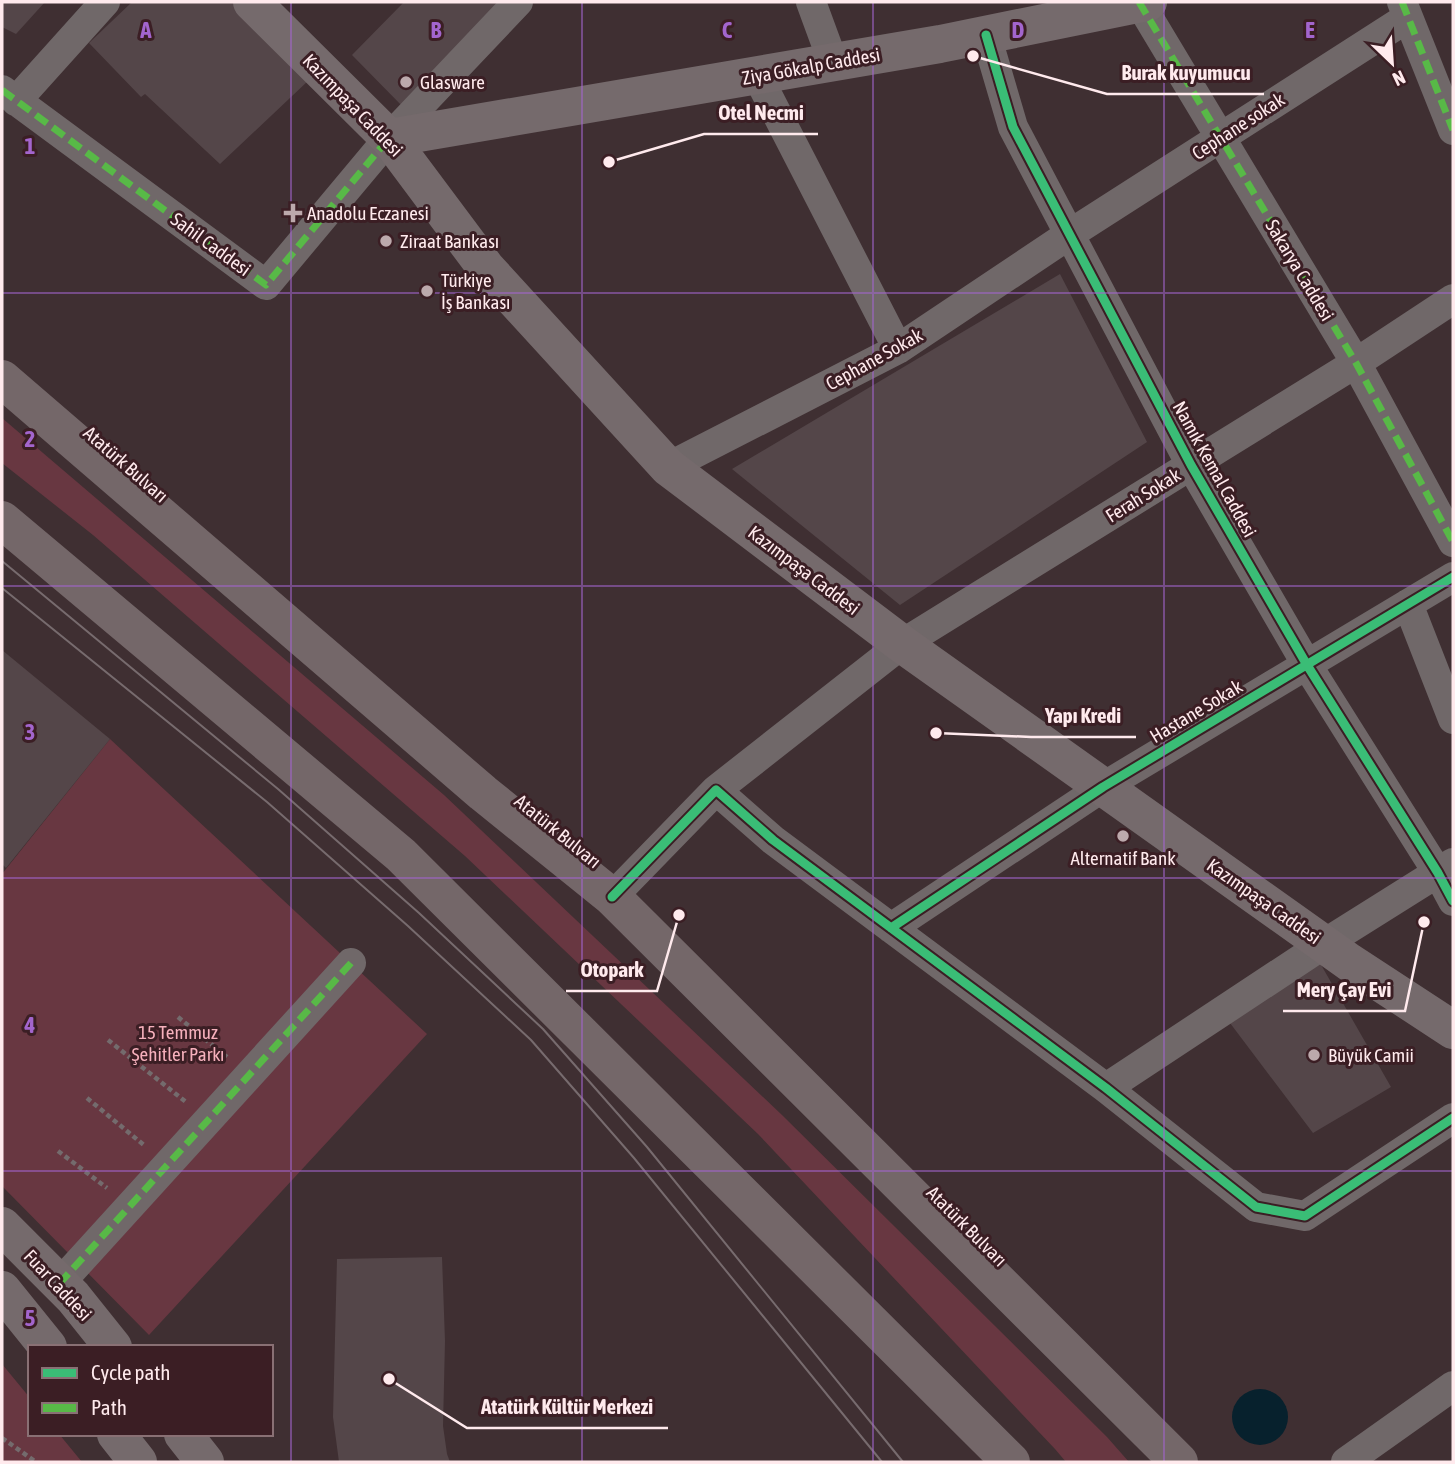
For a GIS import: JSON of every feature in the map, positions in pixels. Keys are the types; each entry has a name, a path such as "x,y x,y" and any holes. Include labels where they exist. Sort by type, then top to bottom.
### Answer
{"main road":[{"name":"Kazımpaşa Caddesi","path":"252,2 389,138 486,268 668,467 902,643 1324,944 1453,1030"},
{"name":"Ziya Gökalp Caddesi","path":"389,138 834,62 1142,2"},
{"name":"Atatürk Bulvarı","path":"2,379 483,793 612,897 1180,1462"},
{"path":"2,520 401,855 1011,1462"},
{"name":"Fuar Caddesi","path":"2,1226 73,1297 111,1345"},
{"path":"2,1290 46,1345"},
{"path":"118,1436 138,1462"},
{"path":"185,1436 205,1462"}],"street":[{"path":"9,96 105,2"},
{"path":"389,138 519,2"},
{"path":"811,2 834,62"},
{"name":"Sakarya Caddesi","path":"1142,2 1356,363 1453,542"},
{"path":"1405,10 1453,130"},
{"name":"Cephane sokak","path":"1070,234 1220,137 1405,10"},
{"name":"Namık Kemal Caddesi","path":"986,34 1013,127 1191,465 1307,665 1448,870 1453,901"},
{"path":"757,75 898,349"},
{"name":"Sahil Caddesi","path":"9,96 267,285 389,138"},
{"name":"Cephane Sokak","path":"668,467 898,349 1070,234"},
{"name":"Ferah Sokak","path":"612,897 716,790 902,643 1356,363 1453,299"},
{"name":"Hastane Sokak","path":"891,928 1103,787 1453,577"},
{"path":"1409,604 1453,719"},
{"path":"716,790 773,840 1106,1088 1256,1207 1305,1216 1453,1118"},
{"path":"1106,1088 1324,944 1448,870"},
{"path":"59,1284 351,963"},
{"path":"1346,1462 1453,1386"}],"path":[{"path":"178,1017 249,1076"},
{"path":"108,1040 208,1121"},
{"path":"87,1098 168,1165"},
{"path":"58,1151 130,1206"},
{"path":"2,1438 36,1462"}],"green space":[{"path":"2,418 444,795 782,1115 1107,1437 1129,1462 1066,1462 758,1134 465,856 93,535 2,463"},
{"name":"15 Temmuz Şehitler Parkı","path":"110,739 427,1034 149,1335 2,1186 2,874"},
{"path":"2,1364 28,1396 28,1436 61,1436 82,1462 2,1462"}],"water":[{"path":"1260,1389 1271,1391 1280,1397 1286,1406 1286,1428 1280,1437 1271,1443 1260,1445 1249,1443 1240,1437 1234,1428 1232,1417 1234,1406 1240,1397 1249,1391"}],"building":[{"path":"2,2 45,2 16,34 2,27"},
{"path":"132,2 241,2 309,80 220,164 145,94 141,97 89,43"},
{"name":"Glasware","path":"404,2 509,2 406,110 352,55"},
{"path":"1060,274 1147,442 900,605 732,469"},
{"path":"2,650 110,739 6,868 2,864"},
{"name":"Büyük Camii","path":"1320,963 1391,1087 1313,1133 1230,1023"},
{"path":"442,1257 445,1341 443,1426 450,1462 339,1462 333,1417 337,1259"}],"tram line":[{"path":"2,561 278,789 419,913 543,1029 647,1147 903,1462"},
{"path":"2,588 267,802 408,926 531,1040 634,1158 882,1462"}],"marked path":[{"path":"1139,2 1356,363 1453,542"},
{"path":"1402,2 1453,130"},
{"path":"2,90 266,285 389,138"},
{"path":"59,1284 351,963"}],"cycle path":[{"path":"986,35 1013,127 1191,465 1307,665 1453,901"},
{"path":"891,928 1103,787 1453,577"},
{"path":"612,897 716,790 773,840 1106,1088 1256,1207 1305,1216 1453,1118"}],"place":[{"name":"Burak kuyumucu","path":"973,56"},
{"name":"Glasware","path":"406,82"},
{"name":"Otel Necmi","path":"609,162"},
{"name":"Anadolu Eczanesi","path":"293,213"},
{"name":"Ziraat Bankası","path":"386,241"},
{"name":"Türkiye İş Bankası","path":"427,291"},
{"name":"Yapı Kredi","path":"936,733"},
{"name":"Alternatif Bank","path":"1123,836"},
{"name":"Otopark","path":"679,915"},
{"name":"Mery Çay Evi","path":"1424,922"},
{"name":"Büyük Camii","path":"1314,1055"},
{"name":"Atatürk Kültür Merkezi","path":"389,1379"}]}
